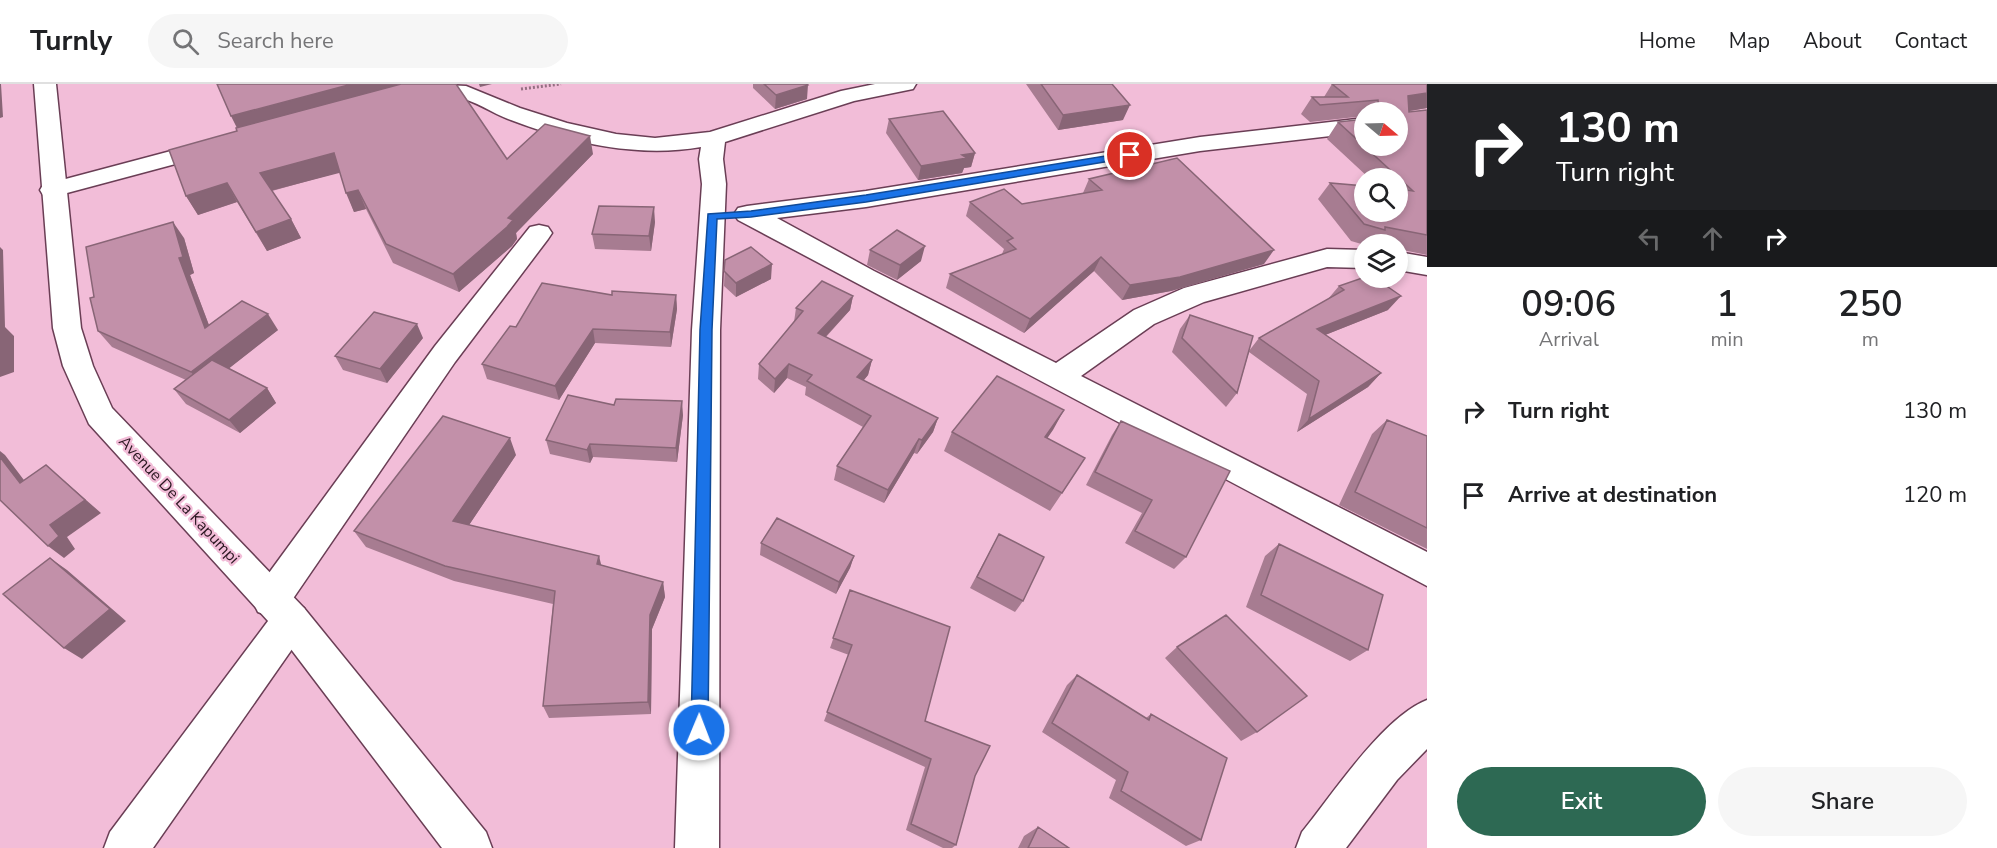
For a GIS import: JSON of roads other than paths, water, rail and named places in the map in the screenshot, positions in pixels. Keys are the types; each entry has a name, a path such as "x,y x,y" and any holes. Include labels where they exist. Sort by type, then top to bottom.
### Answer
{"street":[{"name":"Avenue De La Kapumpi","path":"45,84 52,190 67,328 78,366 100,415 281,610 470,848"},
{"path":"391,98 436,86 458,87 475,92 511,112 633,144 671,145 714,138 849,96 905,84"},
{"path":"712,216 751,214 866,199 1200,144 1354,126"},
{"path":"698,848 705,341 714,184 711,159 714,138"},
{"path":"52,190 233,141"},
{"path":"751,214 864,276 1427,570"},
{"path":"126,848 445,354 539,233"},
{"path":"1058,377 1144,317 1194,296 1327,258 1354,259"},
{"path":"1408,263 1427,266"},
{"path":"1318,848 1382,765 1427,720"}]}
